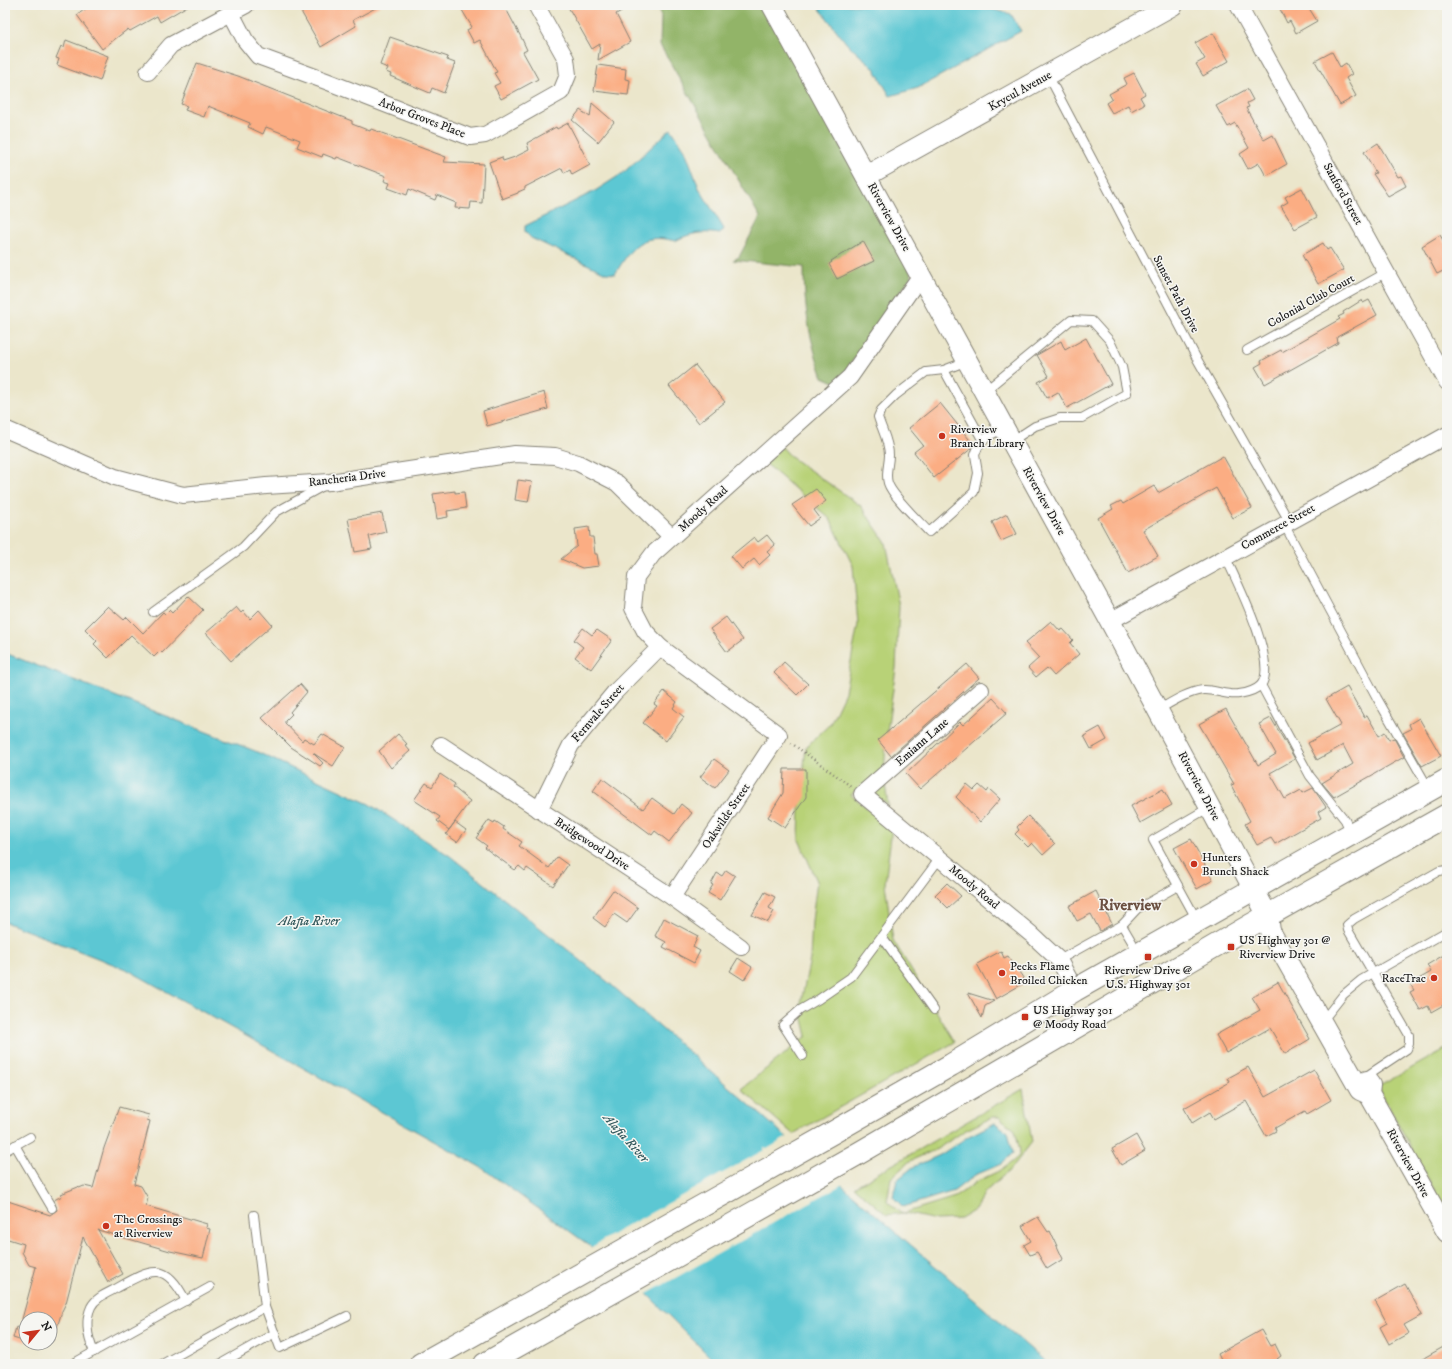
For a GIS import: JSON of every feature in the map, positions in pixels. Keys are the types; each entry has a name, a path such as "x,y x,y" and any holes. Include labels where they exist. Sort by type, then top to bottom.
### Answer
{"main road":[{"path":"421,1364 832,1133 951,1065 1075,990 1438,785"},
{"path":"485,1364 854,1156 1268,916 1447,815"},
{"path":"980,1082 1000,1055 1068,1015 1075,990"}],"street":[{"path":"148,72 171,45 246,5"},
{"name":"Arbor Groves Place","path":"231,13 245,40 258,56 326,80 470,137 485,134 561,92 568,75 566,59 536,5"},
{"name":"Riverview Drive","path":"772,5 921,274 1158,710 1268,916 1270,931 1360,1090 1367,1085"},
{"name":"Krycul Avenue","path":"866,176 1173,5"},
{"name":"Sanford Street","path":"1238,5 1447,382"},
{"name":"Moody Road","path":"779,735 660,647 644,631 633,608 636,577 653,554 850,377 921,274"},
{"name":"Rancheria Drive","path":"5,430 115,477 183,495 266,486 330,482 515,454 555,456 578,463 617,483 672,537"},
{"name":"Commerce Street","path":"1110,621 1286,522 1447,435"},
{"name":"Fernvale Street","path":"539,810 571,744 614,693 660,647"},
{"name":"Emiann Lane","path":"862,794 981,690"},
{"name":"Oakwilde Street","path":"672,897 779,735"},
{"name":"Bridgewood Drive","path":"441,745 672,897 741,947"},
{"name":"Moody Road","path":"862,794 940,858 1059,960 1075,990"},
{"name":"Riverview Drive","path":"1268,916 1280,925 1447,1232"}],"lane":[{"name":"Sunset Path Drive","path":"1048,75 1197,359 1286,522 1373,691 1438,785"},
{"name":"Colonial Club Court","path":"1247,350 1387,272"},
{"path":"968,361 944,370 926,372 909,384 881,410 878,417 887,441 889,456 886,471 888,484 929,532 974,492 978,473 975,455 978,447 984,441 1060,418 1082,418 1127,393 1122,367 1110,342 1092,321 1071,320 984,391"},
{"path":"944,370 984,441"},
{"path":"153,612 243,547 276,512 315,492 330,482"},
{"path":"1158,710 1178,698 1203,690 1237,695 1250,692 1261,685 1265,677 1266,656 1249,610 1225,556"},
{"path":"1261,685 1310,776 1345,820 1352,833"},
{"path":"1197,921 1153,840 1210,807"},
{"path":"803,1056 783,1025 800,1010 819,1000 851,977 940,858"},
{"path":"1367,1085 1407,1049 1409,1044 1409,1035 1372,974 1348,930 1347,925 1354,919 1438,871 1447,870"},
{"path":"1059,960 1122,924 1137,909 1178,886"},
{"path":"1122,924 1139,954"},
{"path":"1328,1014 1343,995 1372,974 1447,931"},
{"path":"882,937 934,1010"},
{"path":"5,1151 30,1136"},
{"path":"15,1145 52,1208"},
{"path":"254,1215 265,1307 280,1348 347,1316"},
{"path":"94,1352 87,1335 90,1309 95,1300 107,1293 145,1272 155,1272 172,1279 178,1285 186,1301"},
{"path":"72,1364 210,1288"},
{"path":"162,1364 265,1307"},
{"path":"220,1364 275,1333"}],"path":[{"path":"796,748 849,784"}],"green space":[{"path":"657,5 763,5 912,275 845,372 834,382 823,377 814,350 806,310 804,267 733,260 739,257 760,217 660,45 661,17"},
{"path":"782,447 791,457 861,506 886,543 899,606 896,668 886,739 884,777 888,805 862,784 851,795 892,828 885,884 893,940 955,1042 793,1134 741,1089 807,1036 800,1007 810,959 812,921 817,881 799,840 800,802 806,747 830,724 845,692 858,624 853,566 830,519 765,463"},
{"path":"1447,1048 1447,1213 1378,1087"},
{"path":"1023,1089 1032,1142 1011,1169 985,1192 975,1210 960,1219 936,1220 904,1213 887,1215 854,1187","holes":["993,1117 999,1117 1015,1130 1020,1151 1018,1157 1003,1169 978,1181 955,1197 904,1213 898,1211 887,1201 891,1178 910,1161 937,1149 966,1130"]}],"water":[{"path":"817,5 975,5 1011,14 1021,31 918,88 890,96 874,68 847,44"},
{"path":"671,129 685,150 699,188 724,229 720,234 697,233 675,241 663,239 645,240 632,249 615,274 606,273 531,238 525,232 525,226 595,191 623,173"},
{"name":"Alafia River","path":"5,653 255,751 369,804 450,856 608,982 1048,1364 717,1364 622,1269 482,1168 128,970 5,922"},
{"path":"995,1123 1008,1132 1013,1153 1001,1164 975,1175 954,1191 903,1207 893,1197 897,1180 913,1167 940,1155 969,1136"}],"pier":[{"path":"789,1136 843,1184 645,1295 621,1271 590,1248 764,1150 764,1148 767,1149"}],"building":[{"path":"91,5 189,5 160,22 157,16 130,31 128,29 102,49 77,15"},
{"path":"305,5 381,5 353,20 356,26 321,47 299,8"},
{"path":"459,5 504,5 527,50 523,52 538,79 501,99 494,86 500,83 494,73 497,72 480,40 474,43 467,30 472,27"},
{"path":"567,5 632,5 616,14 630,42 598,60 600,44 592,49"},
{"path":"1278,5 1307,5 1317,21 1296,33 1290,21 1287,23"},
{"path":"1213,33 1229,61 1203,76 1196,64 1205,59 1195,43"},
{"path":"390,37 448,57 447,60 455,63 444,93 432,88 430,93 390,76 391,74 386,72 388,68 380,65"},
{"path":"66,40 108,56 100,81 57,65 59,59 56,58 61,46 64,48"},
{"path":"1332,52 1340,67 1346,63 1352,74 1346,78 1356,96 1340,105 1315,61"},
{"path":"197,63 238,76 352,121 352,124 370,131 371,129 446,157 444,162 484,164 482,203 471,202 470,209 455,208 456,203 437,195 435,200 409,189 407,195 388,188 390,183 384,181 386,176 337,157 336,159 323,154 322,157 297,147 300,140 266,127 263,134 248,127 250,123 208,106 204,117 185,110 187,106 181,104"},
{"path":"598,65 626,69 625,79 630,80 628,95 594,91"},
{"path":"1134,73 1145,94 1140,97 1144,104 1131,111 1128,105 1112,113 1106,103 1112,99 1109,94 1127,84 1124,78"},
{"path":"1247,89 1253,100 1247,103 1249,107 1246,108 1264,140 1273,135 1287,164 1266,176 1259,163 1248,169 1240,154 1249,148 1235,123 1228,127 1216,106"},
{"path":"592,103 614,122 598,142 572,120 580,110 590,117"},
{"path":"568,123 590,165 572,175 570,170 564,173 562,168 525,187 525,189 518,193 502,199 489,162 502,157 503,161 515,157 529,150 527,143 556,127 557,129"},
{"path":"1378,143 1398,177 1401,176 1406,186 1388,196 1373,174 1376,173 1364,152"},
{"path":"1302,188 1317,217 1295,229 1281,206 1288,202 1285,197"},
{"path":"1440,235 1447,247 1447,269 1437,274 1422,246"},
{"path":"863,241 874,261 837,279 829,264 832,262 831,261"},
{"path":"1323,243 1327,250 1330,248 1344,270 1318,284 1302,255"},
{"path":"1362,300 1363,303 1369,300 1377,315 1337,337 1338,343 1265,384 1255,367 1262,363 1261,361 1281,350 1282,352 1340,319 1338,317 1344,314 1343,312"},
{"path":"1086,338 1111,384 1067,408 1058,392 1047,398 1038,382 1049,376 1037,355 1061,341 1065,350"},
{"path":"695,365 725,402 699,423 669,386"},
{"path":"544,392 548,409 487,426 483,411"},
{"name":"Riverview Branch Library","path":"940,403 973,444 972,448 934,478 914,452 923,445 909,428"},
{"path":"1223,456 1252,508 1233,518 1216,488 1143,530 1158,556 1128,573 1098,518 1113,509 1111,506 1121,501 1123,504 1154,486 1158,493"},
{"path":"518,480 532,482 528,502 515,500"},
{"path":"816,489 826,501 814,510 820,518 809,526 792,505"},
{"path":"455,491 455,493 464,492 466,508 447,511 448,517 437,519 433,494"},
{"path":"382,513 386,532 369,536 372,549 355,552 348,519"},
{"path":"1007,514 1017,534 1001,541 992,522"},
{"path":"589,527 590,537 593,537 595,554 597,554 599,566 582,568 561,559 577,546 575,529"},
{"path":"767,535 775,545 767,552 770,555 759,565 754,559 742,569 731,556 754,537 758,542"},
{"path":"188,596 203,610 162,653 160,651 154,657 131,635 108,658 94,644 97,641 85,629 108,606 124,620 127,617 143,633 163,612 165,614 169,610 172,613"},
{"path":"236,607 241,613 243,611 250,619 259,610 272,625 231,661 206,633"},
{"path":"726,617 743,640 727,652 710,629"},
{"path":"1051,621 1060,631 1063,629 1073,640 1070,643 1079,654 1054,676 1047,668 1036,677 1028,668 1039,658 1025,643"},
{"path":"583,628 592,635 597,630 612,640 591,669 575,657 583,647 574,640"},
{"path":"784,662 808,684 797,695 774,673"},
{"path":"967,664 979,678 891,756 878,740"},
{"path":"300,684 307,692 290,712 292,714 285,721 285,723 302,741 304,738 314,744 322,734 345,747 333,766 313,753 323,763 320,766 291,747 262,718"},
{"path":"1347,687 1364,717 1367,715 1379,736 1385,732 1389,740 1394,738 1404,757 1334,797 1322,783 1353,764 1343,745 1317,760 1308,743 1341,725 1326,699"},
{"path":"664,691 677,702 673,708 684,717 666,741 643,723 657,706 654,704"},
{"path":"993,698 1007,713 920,789 906,774 960,722 963,725"},
{"path":"1226,709 1258,765 1276,754 1259,724 1271,718 1295,759 1270,773 1285,799 1301,790 1303,793 1313,788 1326,807 1318,812 1321,818 1275,844 1271,838 1257,845 1245,824 1250,821 1231,785 1234,784 1199,724"},
{"path":"1419,718 1441,756 1422,766 1403,733 1411,729 1409,724"},
{"path":"1100,727 1107,740 1091,749 1084,736"},
{"path":"398,734 407,744 405,745 410,751 391,768 379,751"},
{"path":"714,759 729,770 715,788 700,777"},
{"path":"784,769 806,769 806,797 785,828 768,817 783,793"},
{"path":"440,774 455,784 453,787 470,801 449,830 437,821 440,817 414,800 426,783 432,787"},
{"path":"602,778 643,809 652,798 674,814 681,804 692,813 669,842 655,831 652,835 593,791"},
{"path":"967,784 974,790 979,785 987,792 989,789 1000,799 980,822 956,797"},
{"path":"1163,789 1172,805 1140,823 1131,806"},
{"path":"1028,816 1055,844 1043,855 1032,843 1028,847 1015,834 1019,830 1017,827"},
{"path":"489,820 494,823 495,821 504,827 503,829 522,842 519,846 549,868 557,857 568,865 553,886 527,868 525,871 519,866 515,870 485,848 487,846 476,838"},
{"path":"455,822 466,830 457,842 446,834"},
{"name":"Hunters Brunch Shack","path":"1191,839 1213,880 1197,889 1174,848"},
{"path":"726,870 735,876 720,900 708,893 713,885 711,884 717,873 722,876"},
{"path":"947,883 961,896 948,908 935,895"},
{"path":"613,890 638,908 627,923 614,914 605,927 593,918"},
{"path":"1096,891 1112,924 1100,931 1091,914 1077,921 1069,906"},
{"path":"765,892 775,897 769,908 774,911 768,922 752,915"},
{"path":"664,918 698,936 693,947 700,951 694,963 663,947 666,942 655,936"},
{"name":"Pecks Flame Broiled Chicken","path":"1001,951 1004,958 1008,956 1026,982 996,999 977,964"},
{"name":"RaceTrac","path":"1447,953 1447,1003 1431,1012 1428,1006 1420,1010 1410,992 1414,990 1410,984 1431,972 1427,965"},
{"path":"738,958 752,967 744,980 730,971"},
{"path":"1278,982 1310,1039 1285,1054 1270,1028 1226,1053 1216,1035 1260,1010 1252,997"},
{"path":"968,993 994,1001 985,1006 982,1018"},
{"path":"1248,1067 1265,1097 1314,1070 1331,1100 1307,1114 1305,1111 1275,1128 1276,1131 1266,1136 1246,1101 1214,1119 1210,1112 1192,1123 1184,1108 1230,1082 1228,1078"},
{"name":"The Crossings at Riverview","path":"119,1107 149,1115 147,1120 150,1121 134,1184 141,1186 148,1198 146,1206 207,1224 206,1228 210,1229 203,1258 170,1251 98,1230 123,1274 108,1282 83,1237 66,1303 58,1324 58,1311 24,1311 36,1267 29,1265 22,1252 24,1244 5,1238 5,1200 50,1215 57,1210 54,1200 62,1196 61,1194 78,1187 84,1186 93,1188 104,1148"},
{"path":"1136,1135 1145,1151 1121,1165 1112,1149"},
{"path":"1038,1217 1048,1232 1050,1231 1063,1259 1047,1269 1037,1252 1030,1255 1024,1245 1031,1241 1022,1226"},
{"path":"1405,1284 1422,1315 1404,1325 1409,1333 1389,1344 1380,1327 1387,1323 1375,1301"},
{"path":"16,1327 18,1328 18,1340 13,1338"},
{"path":"1261,1330 1270,1346 1275,1344 1281,1356 1277,1359 1279,1364 1223,1364 1218,1354"},
{"path":"1447,1345 1447,1364 1413,1364"}],"place":[{"name":"Riverview Branch Library","path":"942,436"},
{"name":"Hunters Brunch Shack","path":"1194,864"},
{"name":"US Highway 301 @ Riverview Drive","path":"1231,947"},
{"name":"Riverview Drive @ U.S. Highway 301","path":"1148,957"},
{"name":"Pecks Flame Broiled Chicken","path":"1002,973"},
{"name":"RaceTrac","path":"1434,978"},
{"name":"US Highway 301 @ Moody Road","path":"1025,1017"},
{"name":"The Crossings at Riverview","path":"106,1226"}],"district":[{"name":"Riverview","path":"1130,905"}]}
